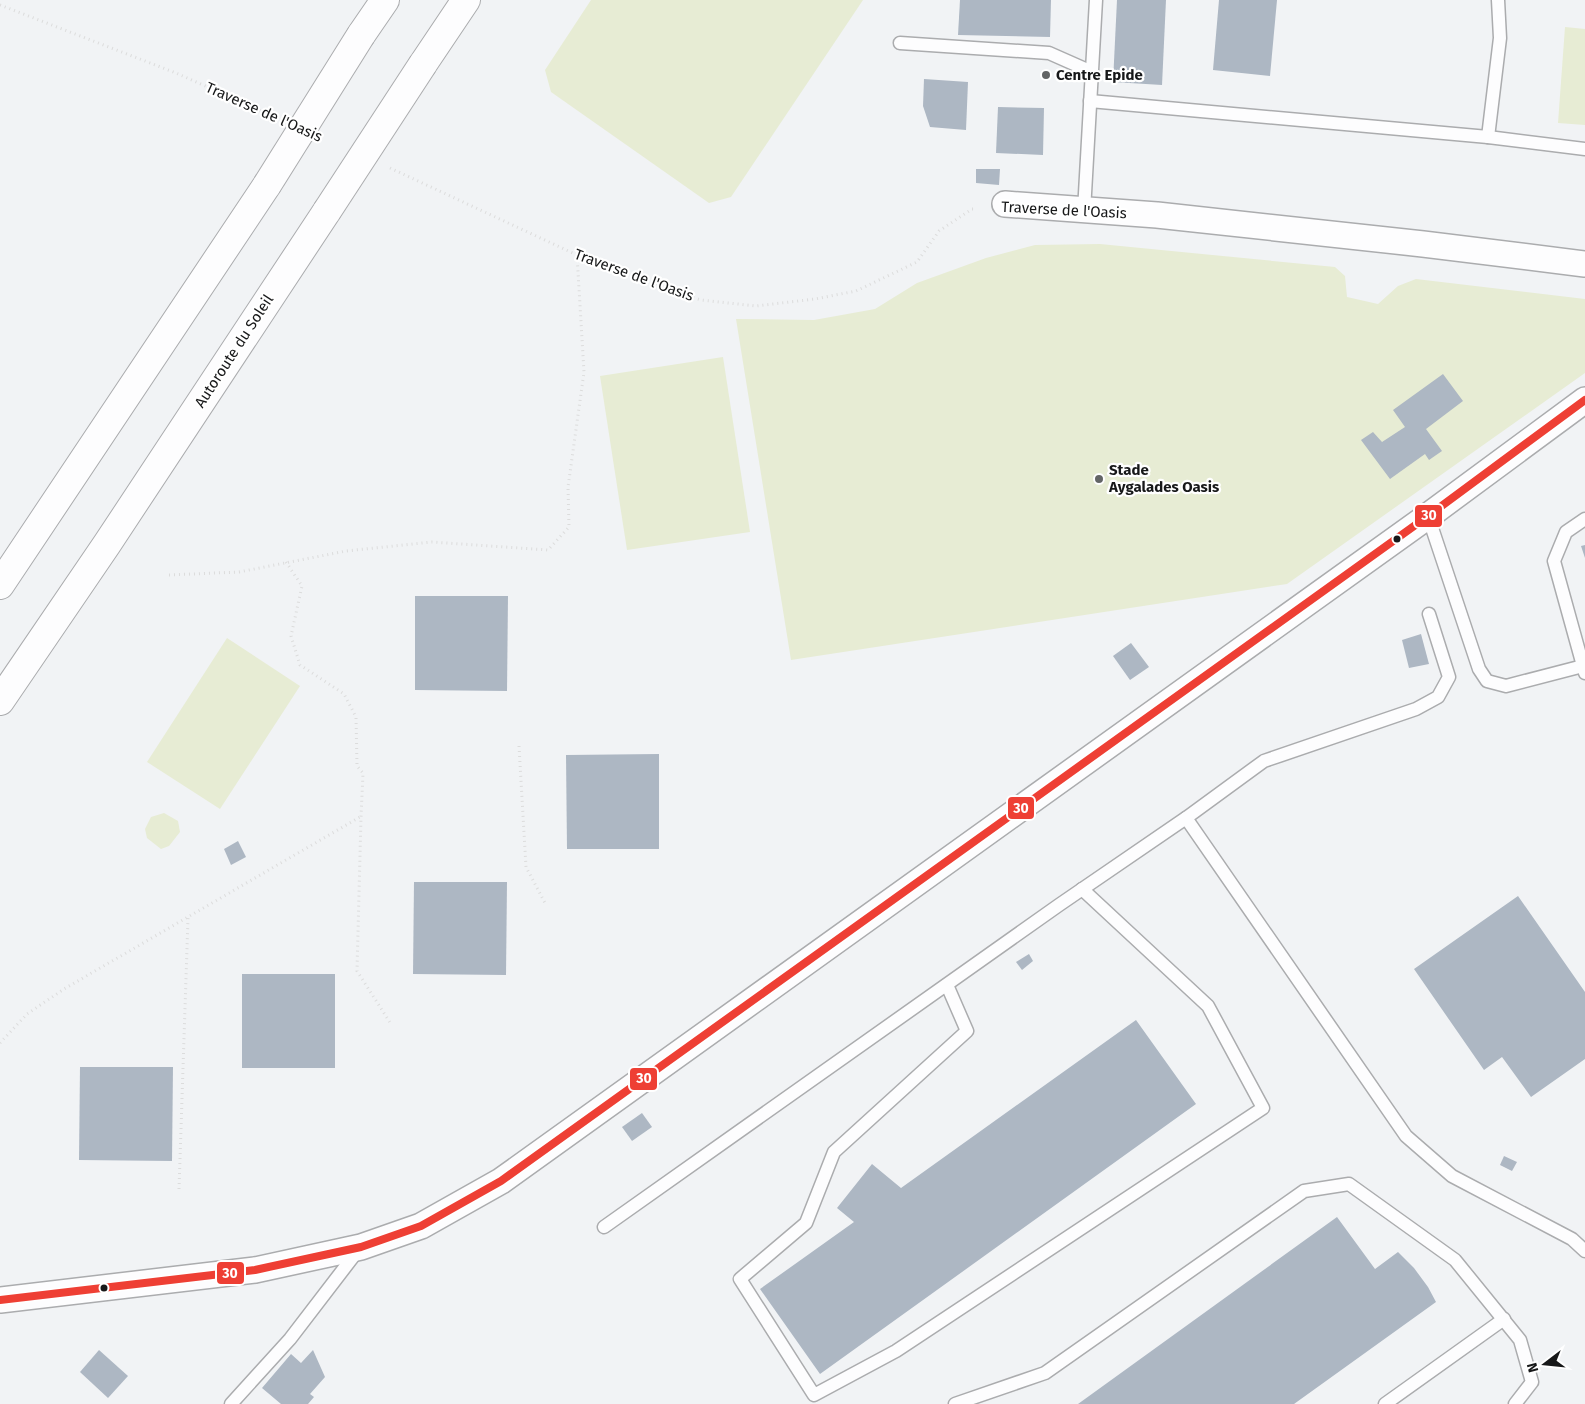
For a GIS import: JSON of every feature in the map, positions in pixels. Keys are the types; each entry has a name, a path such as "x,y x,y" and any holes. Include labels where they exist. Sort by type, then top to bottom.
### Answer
{"highway":[{"path":"0,585 267,185 384,0"},
{"name":"Autoroute du Soleil","path":"0,701 112,536 466,0"}],"street":[{"name":"Traverse de l'Oasis","path":"1005,204 1167,216 1585,264"},
{"path":"0,1300 255,1270 361,1247 421,1226 501,1181 1428,516 1585,400"}],"lane":[{"path":"1084,211 1096,0"},
{"path":"1488,137 1500,38 1498,0"},
{"path":"900,43 1049,53 1092,72"},
{"path":"1090,101 1488,137 1585,149"},
{"path":"1428,516 1479,669 1487,681 1506,686 1584,670 1554,561 1566,532 1585,519"},
{"path":"604,1227 1082,889 1186,818 1264,761 1416,709 1438,697 1449,677 1429,614"},
{"path":"1186,818 1406,1136 1452,1176 1572,1239 1585,1251"},
{"path":"947,985 967,1031 834,1152 806,1223 740,1279 814,1395 896,1351 1263,1108 1208,1006 1082,889"},
{"path":"955,1404 1045,1373 1304,1191 1349,1184 1455,1260 1520,1340 1532,1382 1515,1404"},
{"path":"231,1404 290,1339 361,1247"},
{"path":"1386,1404 1504,1320"}],"path":[{"name":"Traverse de l'Oasis","path":"0,5 176,73 276,117"},
{"name":"Traverse de l'Oasis","path":"385,166 577,255 665,289 701,300 756,306 815,299 856,291 917,262 939,231 972,210 1005,204"},
{"path":"169,575 239,572 346,551 432,542 548,550 569,528 568,487 584,372 577,255"},
{"path":"286,562 302,586 291,636 300,665 344,694 356,717 357,766 363,773 357,971 391,1024"},
{"path":"519,746 526,867 545,904"},
{"path":"0,1043 27,1014 64,989 361,817"},
{"path":"179,1189 188,918"}],"green space":[{"path":"591,0 863,0 731,197 709,203 551,92 545,70"},
{"path":"1565,27 1585,29 1585,125 1558,123"},
{"name":"Stade Aygalades Oasis","path":"1100,244 1335,267 1345,276 1347,297 1378,304 1398,286 1416,279 1585,299 1585,373 1287,584 791,660 736,319 814,320 875,309 917,283 986,258 1035,245"},
{"path":"723,357 750,532 627,550 600,376"},
{"path":"227,638 300,686 220,809 147,762"},
{"path":"164,813 178,821 180,832 169,846 161,849 147,838 145,829 151,817"}],"building":[{"path":"960,0 1051,0 1050,37 958,35"},
{"path":"1117,0 1166,0 1162,85 1113,82"},
{"path":"1219,0 1277,0 1270,76 1213,70"},
{"path":"924,79 968,82 966,130 930,127 923,106"},
{"path":"998,107 1044,108 1043,155 996,153"},
{"path":"976,169 1000,169 999,185 976,183"},
{"path":"1443,374 1463,401 1426,429 1442,451 1429,460 1425,454 1390,479 1361,440 1373,432 1382,442 1405,427 1393,410"},
{"path":"1585,545 1585,558 1581,546"},
{"path":"415,596 508,596 507,691 415,690"},
{"path":"1421,634 1429,664 1409,668 1402,640"},
{"path":"1131,643 1149,667 1130,680 1113,656"},
{"path":"659,754 659,849 567,849 566,755"},
{"path":"238,841 246,857 231,865 224,849"},
{"path":"414,882 507,882 506,975 413,974"},
{"path":"1518,896 1585,992 1585,1059 1531,1097 1502,1057 1484,1070 1414,969"},
{"path":"1029,954 1033,961 1022,970 1016,962"},
{"path":"242,974 335,974 335,1068 242,1068"},
{"path":"1136,1020 1196,1104 820,1374 760,1289 854,1222 837,1208 872,1164 901,1188"},
{"path":"80,1067 173,1067 172,1161 79,1160"},
{"path":"642,1113 652,1127 632,1141 622,1127"},
{"path":"1504,1156 1517,1162 1512,1171 1500,1165"},
{"path":"1337,1217 1375,1269 1398,1252 1414,1268 1436,1302 1294,1404 1078,1404"},
{"path":"99,1350 128,1376 108,1398 80,1372"},
{"path":"313,1350 325,1377 310,1394 314,1397 308,1404 281,1404 262,1388 291,1354 301,1363"}],"transit line":[{"name":"30","path":"0,1300 255,1270 361,1247 421,1226 501,1181 1428,516 1585,400"}],"place":[{"name":"Centre Epide","path":"1046,75"},
{"name":"Stade Aygalades Oasis","path":"1099,479"}]}
